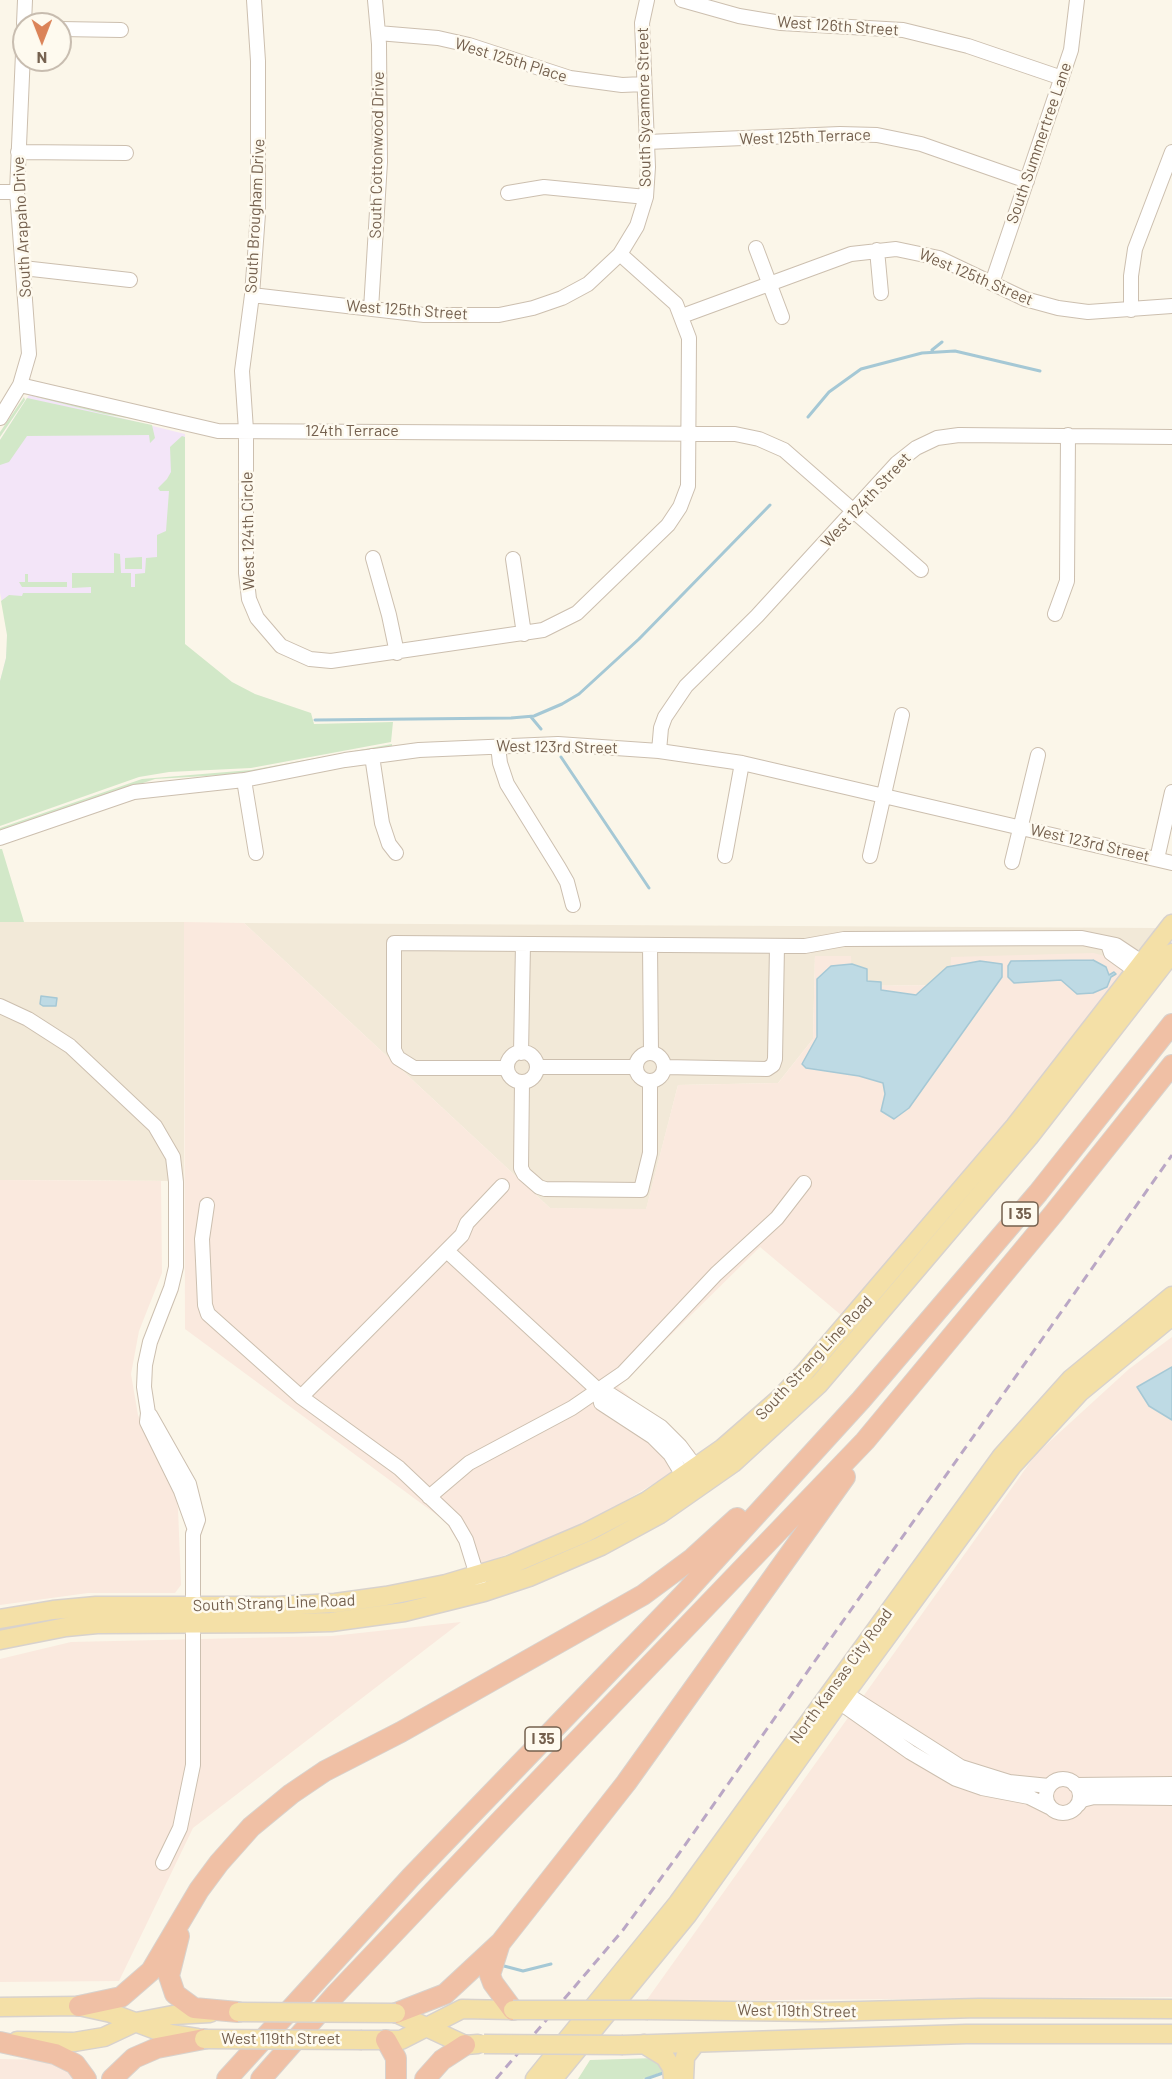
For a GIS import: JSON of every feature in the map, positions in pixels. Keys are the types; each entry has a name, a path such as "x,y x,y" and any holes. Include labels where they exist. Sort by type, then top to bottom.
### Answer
{"highway":[{"name":"I 35","path":"227,2079 396,1893 684,1594 861,1400 1038,1193 1172,1024"},
{"name":"I 35","path":"261,2079 335,1995 865,1441 1054,1213 1172,1065"},
{"path":"79,2006 121,1997 151,1971 199,1890 219,1863 251,1827 277,1805 325,1772 613,1613 668,1578 719,1537 844,1406 861,1400"},
{"path":"396,2013 445,1994 501,1942 626,1783 676,1715 825,1502 860,1457 865,1441"},
{"path":"183,1919 170,1977 175,1994 194,2008 238,2012"},
{"path":"501,1942 490,1976 513,2010"},
{"path":"112,2079 134,2058 157,2048 204,2039"},
{"path":"393,2040 396,2079"},
{"path":"0,2041 55,2054 75,2064 86,2079"},
{"path":"425,2079 442,2060 474,2044"}],"main road":[{"name":"South Strang Line Road","path":"0,1640 87,1625 276,1606 344,1602 415,1590 480,1584 695,1480 778,1400 855,1316 1146,972 1172,924"},
{"name":"South Strang Line Road","path":"1146,972 1172,953"},
{"name":"North Kansas City Road","path":"553,2079 688,1914 972,1494 1023,1430 1080,1372 1172,1296"},
{"name":"North Kansas City Road","path":"535,2079 678,1903 1012,1466 1080,1392 1172,1316"},
{"name":"South Strang Line Road","path":"0,1619 53,1610 96,1606 195,1615"},
{"name":"West 119th Street","path":"0,2007 79,2006 136,2022 164,2033 204,2039 393,2040 426,2028 462,2009 821,2012 979,2008 1172,2009"},
{"name":"West 119th Street","path":"0,2041 74,2042 104,2037 136,2022 173,2015 238,2012 396,2013 426,2028 474,2044 623,2045 966,2034 1172,2034"},
{"path":"684,2079 685,2057 696,2043"},
{"path":"644,2044 665,2057 672,2068 673,2079"}],"street":[{"name":"South Brougham Drive","path":"246,430 242,358 252,295 260,146 255,0"},
{"name":"South Cottonwood Drive","path":"371,309 380,162 378,33 375,0"},
{"name":"South Sycamore Street","path":"559,299 588,284 620,254 637,226 646,197 647,142 642,22 647,0"},
{"name":"West 126th Street","path":"682,0 739,16 781,23 903,30 969,46 1062,78"},
{"name":"South Summertree Lane","path":"992,283 1062,78 1074,34 1077,0"},
{"path":"72,29 121,30"},
{"name":"West 125th Place","path":"378,33 438,38 469,45 578,80 622,85 644,84"},
{"name":"South Arapaho Drive","path":"0,418 20,385 29,354 17,192 22,72"},
{"name":"West 125th Terrace","path":"647,142 840,134 877,135 921,144 1027,181"},
{"path":"18,152 126,153"},
{"path":"1131,310 1131,276 1135,249 1166,184 1172,152"},
{"path":"508,193 544,187 646,197"},
{"path":"0,192 17,192"},
{"path":"756,248 782,317"},
{"name":"West 125th Street","path":"682,316 769,282 851,254 896,249 923,252 1024,299 1058,308 1088,312 1172,306"},
{"path":"877,250 881,294"},
{"path":"620,254 666,293 682,316 689,338 690,433"},
{"path":"23,268 130,280"},
{"name":"West 125th Street","path":"252,295 424,315 499,315 533,308 559,299"},
{"name":"124th Terrace","path":"20,385 170,419 202,429 735,434 771,444 799,461 921,570"},
{"name":"West 124th Circle","path":"246,430 247,589 252,609 262,627 281,646 310,659 332,662 524,634 553,627 577,613 668,525 680,507 688,486 690,433"},
{"name":"West 124th Street","path":"659,751 663,723 673,703 686,686 757,616 902,459 916,448 937,438 959,435 1172,437"},
{"path":"1056,614 1067,581 1068,435"},
{"path":"373,558 397,653"},
{"path":"513,559 524,634"},
{"path":"870,856 902,716"},
{"name":"West 123rd Street","path":"0,838 134,792 244,780 372,756 498,746 558,744 659,751 742,763 1172,863"},
{"path":"498,746 500,763 507,784 567,882 573,904"},
{"name":"West 123rd Street","path":"1012,862 1038,755"},
{"path":"372,756 382,823 389,844 396,853"},
{"path":"725,856 742,763"},
{"path":"244,780 256,853"},
{"name":"West 123rd Street","path":"1157,859 1172,792"},
{"path":"507,1068 414,1068 398,1058 394,1050 394,944 805,946 844,939 1082,938 1116,945 1146,972"},
{"path":"521,1053 523,944"},
{"path":"650,945 651,1053"},
{"path":"665,1067 767,1069 773,1065 776,1059 777,946"},
{"path":"0,1006 28,1019 70,1046 155,1126 173,1157 176,1182 176,1267 171,1288 150,1342 145,1365 148,1413 189,1484 198,1520 194,1527 192,1772 180,1828 163,1863"},
{"path":"521,1053 534,1058 537,1067 532,1078 522,1082 511,1077 507,1068 509,1059 521,1053"},
{"path":"651,1053 662,1059 665,1067 662,1076 650,1082 638,1075 636,1067 640,1057 651,1053"},
{"path":"537,1067 636,1067"},
{"path":"522,1082 521,1168 524,1174 539,1187 545,1189 641,1190 650,1153 650,1082"},
{"path":"429,1497 469,1463 599,1391 641,1356 716,1274 777,1218 804,1183"},
{"path":"301,1397 447,1251 462,1235 467,1223 502,1186"},
{"path":"207,1205 202,1239 205,1305 208,1314 301,1397 399,1468 455,1521 466,1540 480,1584"},
{"path":"447,1251 599,1391 612,1395 661,1426 695,1480"},
{"path":"836,1694 961,1767 1009,1782 1049,1786 1060,1780 1075,1785 1172,1784"},
{"path":"836,1694 910,1752 956,1779 982,1788 1029,1797 1064,1813 1082,1800 1094,1797 1172,1798"},
{"path":"1075,1785 1080,1795 1078,1805"},
{"path":"1049,1786 1046,1796 1049,1807"}],"shaded area":[{"path":"29,395 185,434 184,698 0,681 6,658 8,635 0,593 0,440"},
{"path":"0,922 184,922 184,1181 0,1180"},
{"path":"184,922 244,923 550,1208 646,1209 678,1085 778,1083 813,1039 815,956 851,956 852,986 950,985 951,957 1094,953 1132,964 1009,1121 849,1310 841,1315 760,1247 618,1387 695,1451 692,1461 586,1524 474,1567 445,1521 185,1329"},
{"path":"244,923 1156,928 1132,964 951,957 951,985 852,986 815,956 813,1039 778,1083 678,1085 646,1210 550,1208"},
{"path":"0,1180 161,1181 162,1273 139,1331 131,1374 138,1415 174,1489 178,1508 181,1585 175,1593 88,1593 0,1605"},
{"path":"1172,1337 1172,1997 646,2001 1036,1454 1129,1369"},
{"path":"461,1622 193,1828 119,1981 0,1982 0,1659 71,1642 332,1636"},
{"path":"0,2059 46,2060 69,2071 76,2079 0,2079"}],"green space":[{"path":"28,395 146,419 150,422 104,414"},
{"path":"24,397 25,400 0,437 0,432"},
{"path":"27,398 152,425 155,438 150,443 149,435 27,436 9,462 0,465 0,440"},
{"path":"182,436 185,437 185,644 232,682 255,694 311,713 314,724 393,722 391,742 251,768 169,772 139,777 0,826 0,681 6,658 7,635 1,601 9,595 22,596 23,593 91,593 91,587 72,588 72,573 114,573 114,553 120,554 121,573 131,573 131,587 135,587 135,574 145,573 146,558 157,557 157,535 166,531 169,491 160,491 158,488 171,472 170,447"},
{"path":"142,557 142,569 125,569 125,558"},
{"path":"25,574 28,574 28,582 67,582 67,587 22,587 19,582 25,582"},
{"path":"392,744 392,746 240,774 155,779 0,831 0,828 142,779 251,770"},
{"path":"0,849 2,849 24,922 0,922"},
{"path":"656,2058 665,2071 643,2079 578,2079 590,2060"}],"water":[{"path":"1093,960 1106,967 1109,975 1114,972 1116,974 1111,977 1107,987 1093,993 1077,994 1061,980 1014,983 1008,977 1008,966 1011,961"},
{"path":"980,961 1002,964 1002,977 909,1108 894,1119 881,1111 885,1094 883,1083 859,1076 806,1068 802,1064 817,1037 817,979 831,966 852,964 867,969 867,981 881,982 881,990 916,995 947,967"},
{"path":"41,996 57,998 56,1006 40,1004"},
{"path":"1172,1367 1172,1420 1149,1406 1137,1387"}],"waterway":[{"path":"932,350 942,342"},
{"path":"808,417 829,392 861,369 922,353 955,351 1040,371"},
{"path":"315,720 511,718 534,716 562,704 579,694 639,639 770,505"},
{"path":"531,717 541,729"},
{"path":"561,757 649,888"},
{"path":"504,1966 523,1971 551,1964"},
{"path":"646,2079 666,2072"}],"railway":[{"path":"496,2079 623,1930 678,1855 1172,1155"}]}
